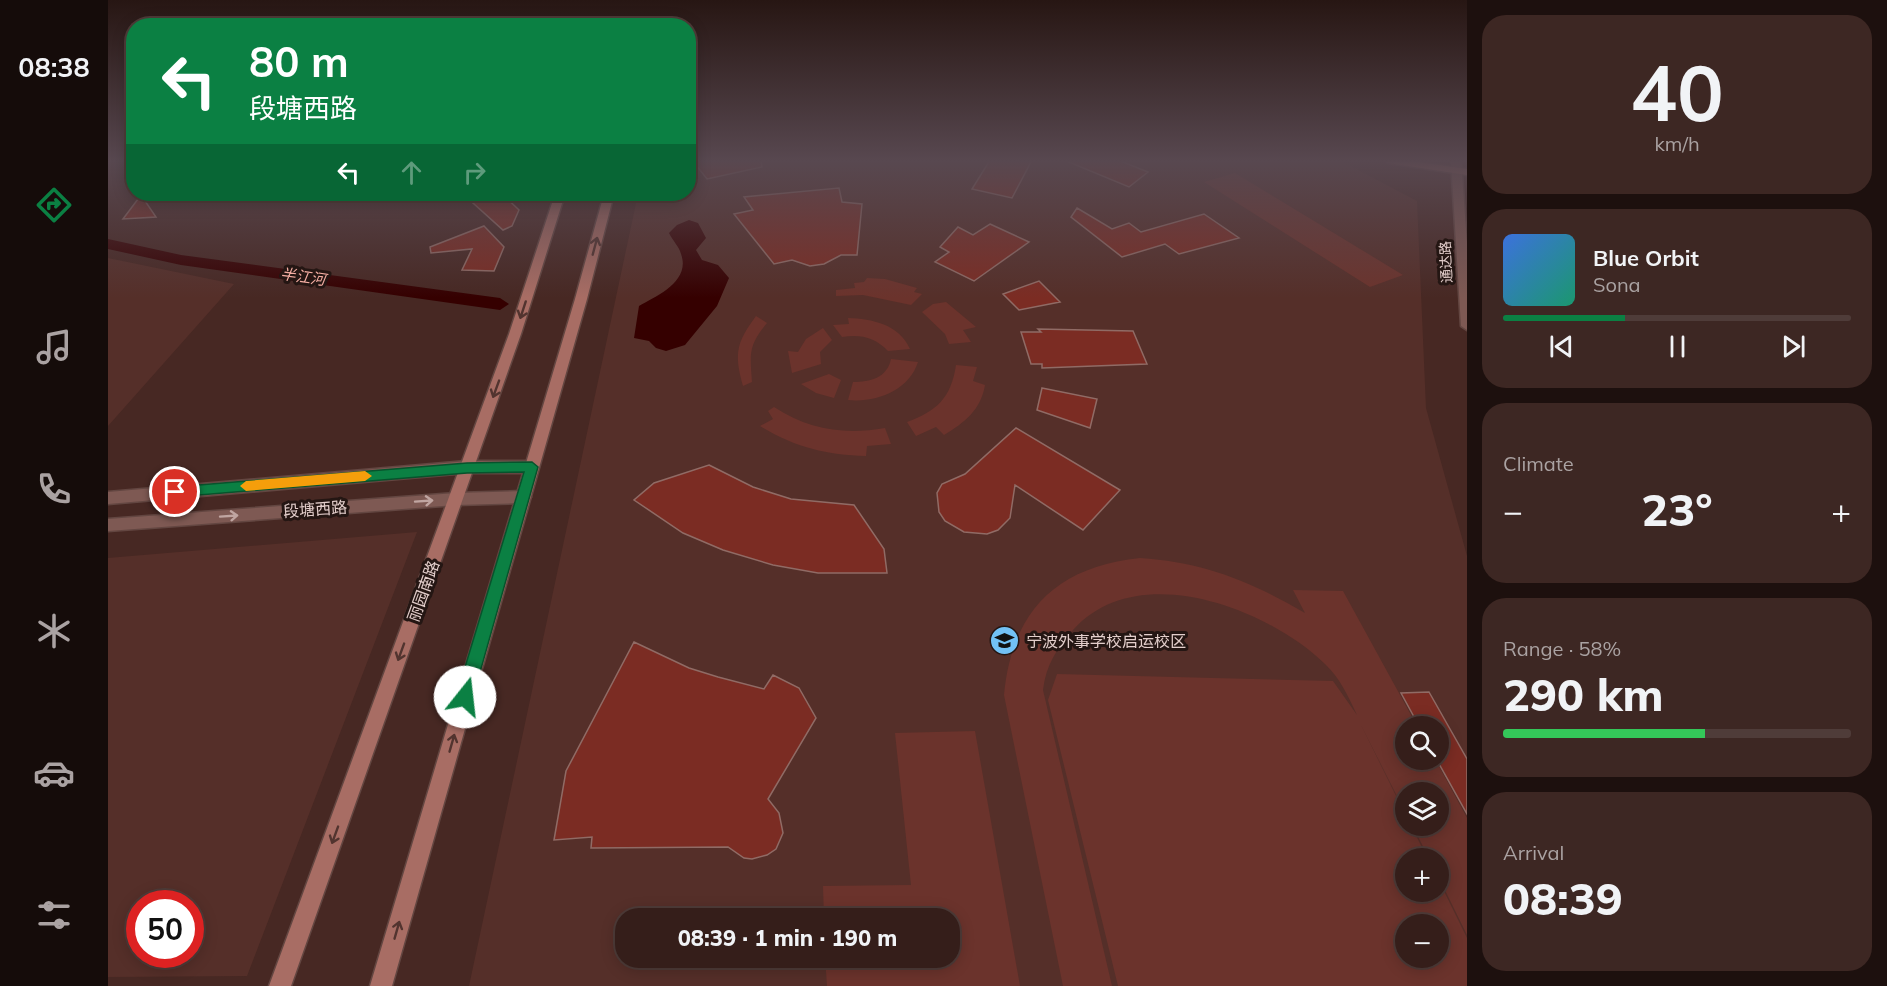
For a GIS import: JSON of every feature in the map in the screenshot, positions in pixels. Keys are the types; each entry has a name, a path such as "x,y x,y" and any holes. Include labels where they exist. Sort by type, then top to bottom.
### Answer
{"main road":[{"name":"丽园南路","path":"280,986 515,334 556,206"},
{"path":"381,986 581,299 606,206"}],"street":[{"name":"通达路","path":"1461,206 1463,300 1467,326"},
{"name":"段塘西路","path":"108,498 467,468 532,467"},
{"name":"段塘西路","path":"108,525 456,499 523,497"}],"shaded area":[{"name":"宁波外事学校启运校区","path":"635,206 1417,206 1426,408 1467,556 1467,986 469,986"},
{"path":"1242,206 1289,206 1403,275 1370,287"},
{"path":"689,220 698,223 706,238 696,250 702,260 718,265 729,278 717,306 685,345 666,351 656,348 649,341 634,338 639,306 663,292 677,280 683,264 680,251 669,233 677,225"},
{"path":"108,258 234,284 108,426"},
{"path":"867,278 885,279 917,288 914,292 922,294 911,305 863,295 836,296 836,290 855,288 854,283 864,282"},
{"path":"946,302 976,327 963,330 971,342 949,344 945,334 922,312 933,304"},
{"path":"756,316 767,323 753,344 752,382 743,386 738,365 739,349 744,334"},
{"path":"848,318 884,324 892,328 910,349 888,351 878,342 867,338 842,337 833,325 849,324"},
{"path":"823,328 832,340 820,352 821,364 792,373 788,351 798,352 806,339"},
{"path":"891,359 918,362 914,372 907,380 890,393 870,399 848,400 853,382 866,381 882,375"},
{"path":"956,365 977,367 973,381 985,385 980,402 965,420 944,435 936,427 916,436 907,422 927,413 941,402 950,386"},
{"path":"829,374 841,380 834,398 816,393 801,384"},
{"path":"774,407 800,421 828,429 856,431 885,428 891,444 867,446 866,456 824,452 798,444 760,426 773,419 768,411"},
{"path":"417,532 247,976 108,977 108,558"},
{"path":"1140,558 1185,564 1226,575 1265,591 1305,613 1293,590 1343,591 1412,716 1395,716 1395,770 1441,770 1447,782 1395,782 1395,792 1361,725 1395,794 1395,836 1416,836 1422,848 1395,848 1395,902 1449,901 1467,938 1467,986 1118,986 1048,700 1057,674 1333,681 1357,715 1335,675 1300,644 1270,625 1237,610 1201,599 1166,594 1131,597 1100,608 1073,630 1062,643 1053,657 1044,681 1043,690 1112,986 1063,986 1004,695 1009,665 1017,639 1028,617 1044,598 1062,583 1084,571 1110,563"},
{"path":"975,731 1020,986 827,986 826,968 960,968 960,908 824,908 823,886 911,885 895,733"},
{"path":"1449,785 1467,818 1467,935 1449,898 1449,848 1424,848 1418,836 1449,836"}],"building":[{"path":"133,206 149,206 156,217 123,219"},
{"path":"476,206 515,206 519,210 512,226 503,230"},
{"path":"750,206 862,206 857,255 841,255 824,264 810,266 792,260 774,264 734,214 753,210"},
{"path":"1077,208 1112,229 1129,223 1141,232 1204,214 1239,238 1179,254 1165,244 1122,257 1071,217"},
{"path":"990,224 1029,242 974,281 935,262 949,252 940,247 958,227 973,235"},
{"path":"484,226 504,247 494,271 462,270 472,249 431,253 430,247"},
{"path":"1039,281 1060,302 1019,310 1003,294"},
{"path":"1038,329 1133,331 1147,364 1042,368 1042,364 1031,364 1021,332 1041,332"},
{"path":"1042,388 1097,399 1090,428 1037,410"},
{"path":"1016,428 1120,490 1083,530 1015,485 1010,518 998,530 987,534 964,532 945,521 939,512 937,493 942,484 965,474"},
{"path":"709,465 753,487 791,499 854,505 884,549 887,573 818,573 773,565 723,550 683,533 634,500 654,483"},
{"path":"634,642 689,668 718,677 764,689 773,675 799,688 816,718 768,799 779,813 783,833 776,849 767,855 752,859 744,858 728,847 591,848 592,837 554,840 566,771"},
{"path":"1429,692 1443,716 1414,716 1401,693"},
{"path":"1449,727 1467,759 1467,814 1442,770 1449,770"}],"waterway":[{"name":"半江河","path":"108,244 181,260 500,304"}],"slow traffic":[{"path":"246,486 365,476"}],"place":[{"name":"宁波外事学校启运校区","path":"1005,641"}],"route":[{"path":"175,492 467,468 532,467 465,697"}]}
